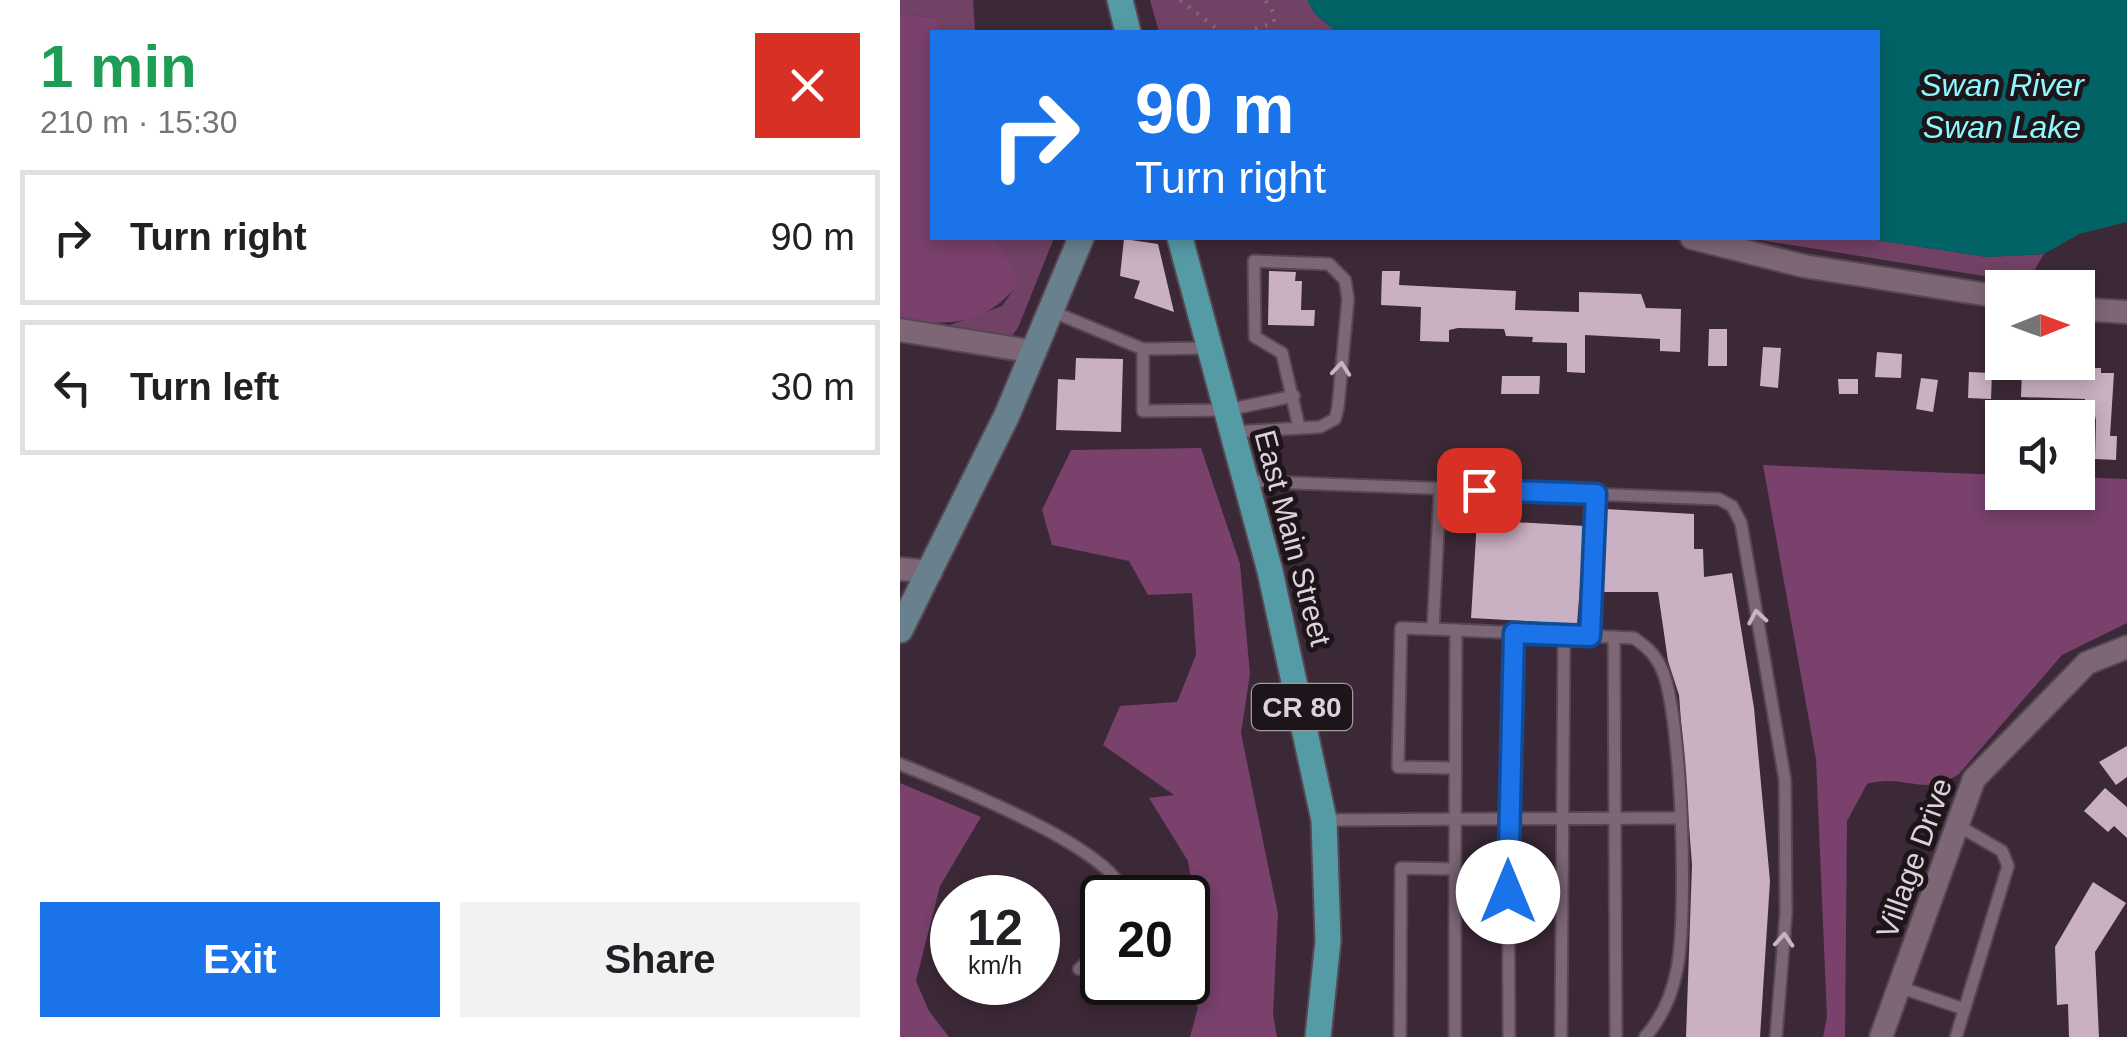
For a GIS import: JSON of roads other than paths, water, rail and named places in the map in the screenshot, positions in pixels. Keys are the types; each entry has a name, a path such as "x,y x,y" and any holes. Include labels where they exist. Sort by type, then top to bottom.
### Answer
{"main road":[{"path":"1120,0 1128,30"},
{"path":"900,630 1035,352 1080,240"},
{"name":"East Main Street","path":"1181,240 1300,693 1324,820 1328,941 1318,1037"}],"street":[{"path":"1700,240 1804,266 1985,294"},
{"path":"2095,310 2127,312"},
{"path":"900,330 1035,352"},
{"path":"900,569 931,572"},
{"name":"Village Drive","path":"1882,1037 1974,778 2087,663 2127,647"}],"lane":[{"path":"1143,349 1143,411 1229,421 1298,427 1320,428 1335,419 1348,299 1346,280 1328,264 1254,261 1256,337 1282,353 1298,427"},
{"path":"1051,312 1143,349 1210,348"},
{"path":"1229,421 1294,396"},
{"path":"1246,482 1719,498 1732,506 1741,523 1785,780 1786,913 1776,1037"},
{"path":"1433,629 1440,488"},
{"path":"1590,636 1596,494"},
{"path":"1456,768 1398,767 1401,628 1634,638 1653,651 1664,675 1679,818 1682,931 1678,968 1666,1008 1645,1037"},
{"path":"1455,1037 1456,630"},
{"path":"1509,1037 1508,819 1514,633"},
{"path":"1561,1037 1564,635"},
{"path":"1614,637 1616,1037"},
{"path":"900,764 1084,850 1117,875"},
{"path":"1324,820 1679,818"},
{"path":"1956,1037 2008,866 2002,851 1957,825"},
{"path":"1400,1037 1401,868 1455,868"},
{"path":"1899,987 1964,1008"}],"water":[{"name":"Swan Lake","path":"1307,0 2127,0 2127,222 2079,234 2044,254 1987,257 1876,240 1880,240 1880,30 1335,30 1315,14"}],"water label":[{"name":"Swan River","path":"2002,85"}]}
